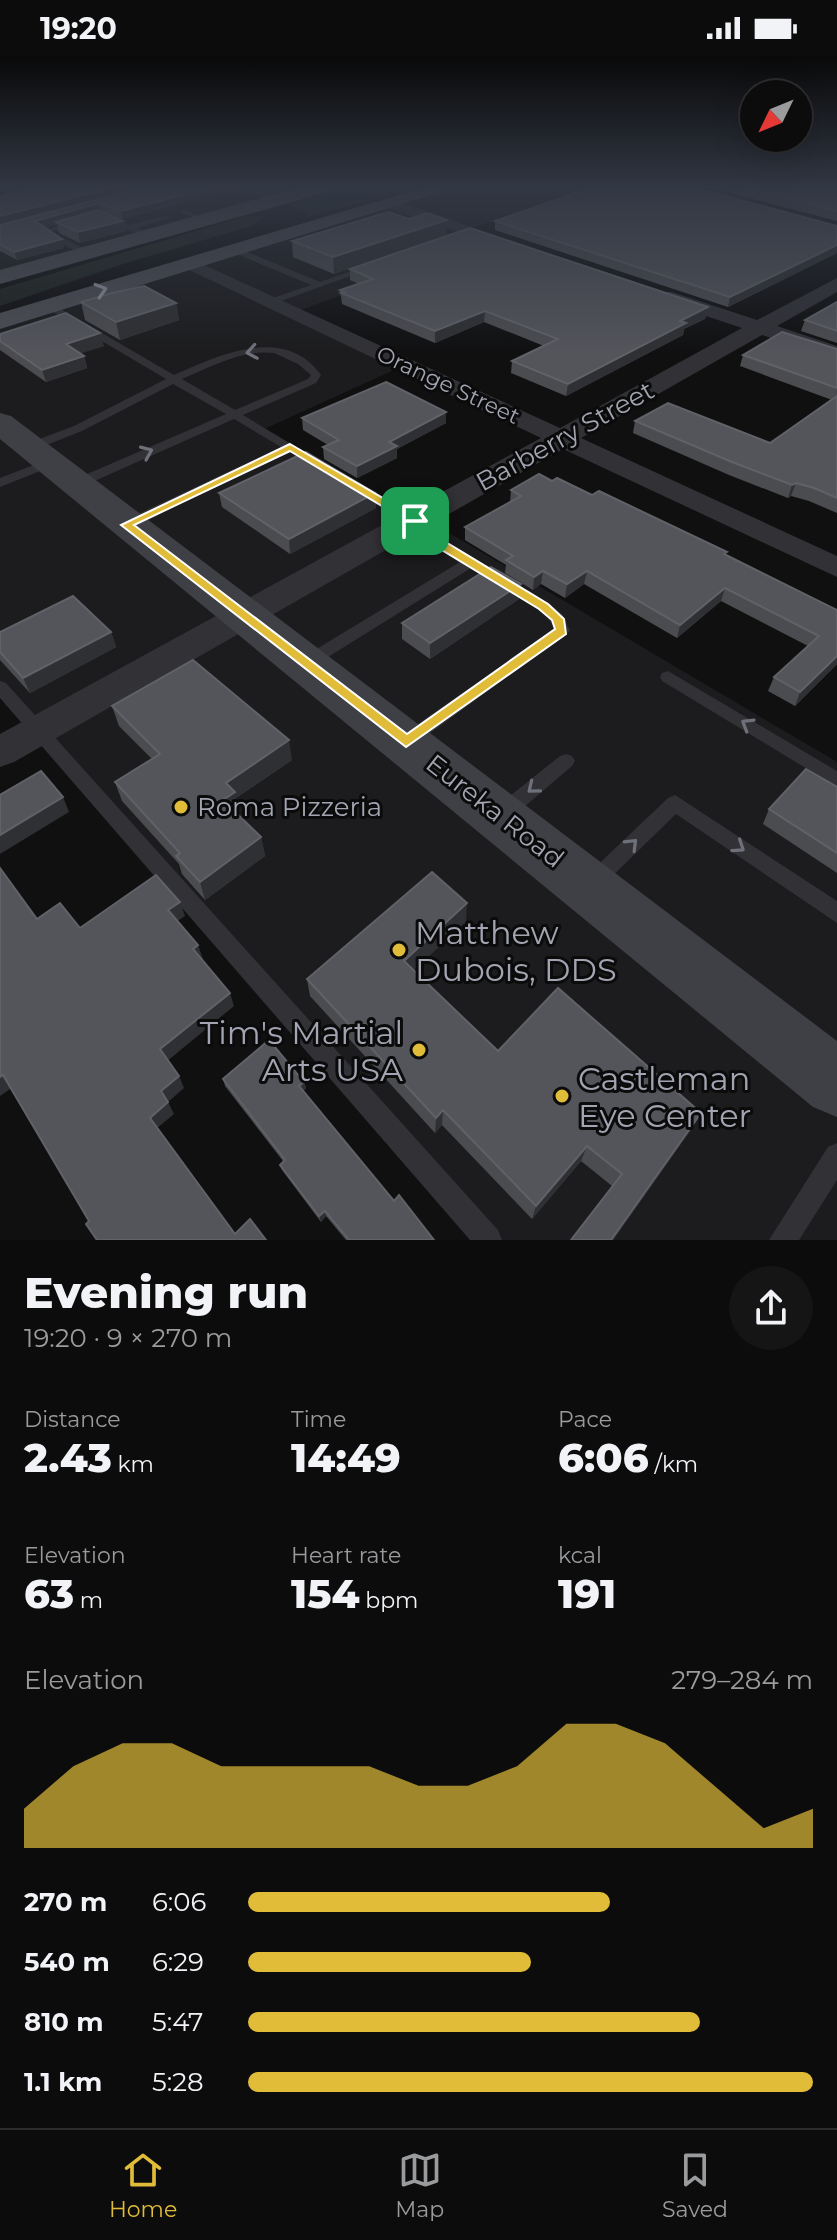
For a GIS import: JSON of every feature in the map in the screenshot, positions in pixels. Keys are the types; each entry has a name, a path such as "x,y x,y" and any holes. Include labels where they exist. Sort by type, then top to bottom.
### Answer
{"main road":[{"path":"3,272 86,253 112,242"},
{"path":"0,321 260,242"},
{"name":"Eureka Road","path":"23,451 245,615 837,1083"}],"street":[{"path":"498,242 525,249"},
{"name":"Orange Street","path":"189,263 837,568"},
{"name":"Barberry Street","path":"0,752 837,284"},
{"path":"643,288 837,353"}],"lane":[{"path":"65,242 86,253"},
{"path":"235,250 317,284"},
{"path":"270,302 376,266"},
{"path":"49,306 327,469"},
{"path":"270,349 312,368 316,375 312,381 235,415 23,451 91,423 120,405 238,354 270,349"},
{"path":"126,525 290,447"},
{"path":"339,476 470,562 544,606 558,619 562,631 406,742"},
{"path":"306,663 470,562"},
{"path":"668,677 837,780"},
{"path":"0,687 488,1240"},
{"path":"794,753 822,785 837,795"},
{"path":"500,815 566,761"},
{"path":"589,886 675,803 837,913"},
{"path":"783,1240 837,1156"}],"shaded area":[{"path":"0,242 125,242 0,277"},
{"path":"158,242 197,242 0,306 0,289"},
{"path":"263,242 487,242 295,312 405,365 262,430 415,521 422,517 837,762 837,1240 488,1240 0,687 0,321"}],"building":[{"path":"0,242 50,242 14,252"},
{"path":"295,242 378,242 333,257"},
{"path":"428,242 513,242 708,307 680,321 686,323 568,384 512,361 558,339 485,311 435,331 341,293 345,292 340,290 373,279 350,269"},
{"path":"561,242 837,242 837,245 730,297"},
{"path":"144,286 176,303 116,322 81,302 112,293"},
{"path":"837,302 837,331 805,320"},
{"path":"66,313 100,333 66,344 84,356 42,370 0,341 0,334"},
{"path":"782,332 837,349 837,388 743,355"},
{"path":"386,382 446,412 389,442 397,446 357,466 323,447 339,440 302,418"},
{"path":"837,396 837,498 814,488 796,483 792,485 635,421 668,403 770,443"},
{"path":"306,452 375,493 289,539 219,493"},
{"path":"539,474 552,481 557,478 592,495 599,491 727,552 724,554 837,610 837,656 800,692 774,677 819,636 725,588 680,625 587,571 567,584 543,571 534,577 506,560 513,556 465,527 521,496 511,490"},
{"path":"491,567 521,584 430,643 402,623"},
{"path":"73,596 111,632 23,678 0,652 0,632"},
{"path":"193,660 289,740 226,783 235,792 223,800 261,837 200,882 176,856 180,853 115,782 160,754 112,706"},
{"path":"806,769 837,787 837,853 769,809"},
{"path":"41,771 63,797 0,835 0,795"},
{"path":"0,868 37,919 60,903 80,928 156,875 180,902 168,910 198,945 193,949 230,993 160,1049 179,1076 161,1091 168,1102 150,1118 235,1234 250,1219 266,1240 97,1240 86,1224 89,1221 3,1075 0,1077"},
{"path":"432,872 467,903 404,961 498,1051 558,988 701,1113 611,1240 571,1240 622,1174 587,1146 536,1206 443,1110 436,1118 307,979"},
{"path":"269,1040 304,1082 299,1086 394,1201 399,1195 434,1240 349,1240 325,1211 319,1216 280,1165 285,1160 223,1079"}],"place":[{"name":"Roma Pizzeria","path":"181,807"},
{"name":"Matthew Dubois, DDS","path":"399,950"},
{"name":"Tim's Martial Arts USA","path":"419,1050"},
{"name":"Castleman Eye Center","path":"562,1096"}],"route":[{"path":"290,447 415,521 408,524 544,606 558,619 562,631 406,742 126,525 290,447"}]}
